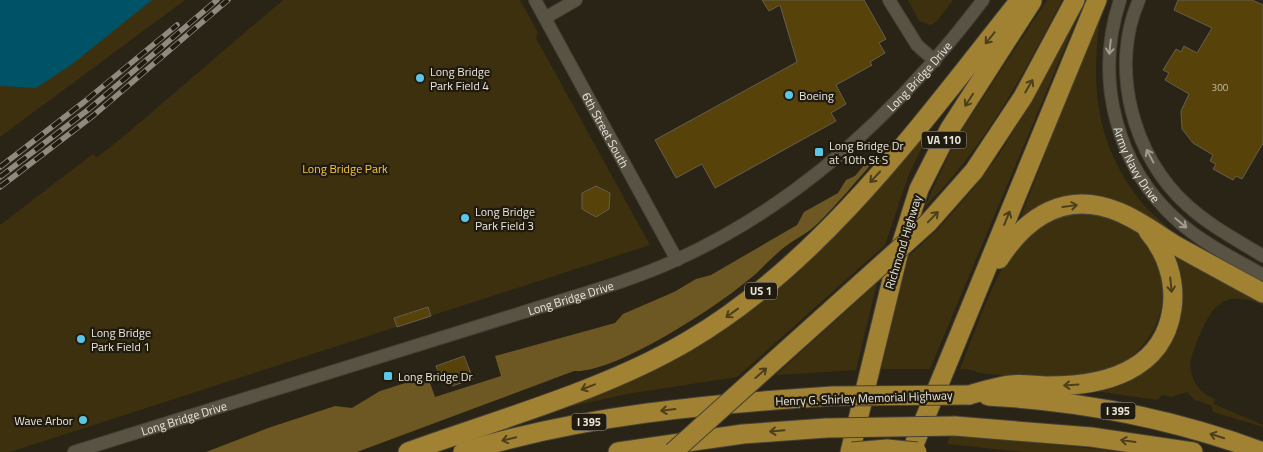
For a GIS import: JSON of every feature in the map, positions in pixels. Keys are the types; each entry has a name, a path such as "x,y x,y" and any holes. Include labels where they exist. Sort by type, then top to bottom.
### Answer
{"highway":[{"name":"US 1","path":"408,452 584,389 640,366 688,341 745,303 812,243 886,166 1020,0"},
{"name":"Richmond Highway","path":"851,452 892,275 917,196 949,130 1033,0"},
{"path":"673,452 928,223 974,171 1023,97 1074,0"},
{"path":"912,452 1097,0"},
{"path":"976,296 1014,237 1040,215 1073,205 1097,206 1117,211 1263,292"},
{"path":"969,395 1012,384 1049,386 1102,381 1123,374 1142,362 1156,346 1167,327 1172,298 1170,276 1163,254 1144,226"},
{"name":"Henry G. Shirley Memorial Highway","path":"463,452 525,435 608,418 717,404 833,396 969,395 1044,400 1145,416 1212,434 1263,452"},
{"path":"618,452 743,434 826,428 956,426 1091,437 1193,452"},
{"path":"851,452 887,449 917,452"}],"street":[{"name":"6th Street South","path":"535,0 678,260"},
{"path":"545,18 576,0"},
{"path":"889,0 917,45 935,61"},
{"name":"Long Bridge Drive","path":"74,452 598,289 678,260 733,230 821,170 890,109 935,61 984,0"},
{"name":"Army Navy Drive","path":"1120,0 1115,16 1108,62 1112,108 1126,150 1136,170 1155,197 1179,222 1197,236 1263,275"},
{"name":"Army Navy Drive","path":"1139,0 1132,20 1127,64 1131,109 1147,151 1169,186 1204,219 1263,256"},
{"path":"1115,16 1132,20"},
{"path":"1155,197 1169,186"}],"green space":[{"path":"0,0 185,0 0,137"},
{"name":"Long Bridge Park","path":"283,0 520,0 538,33 536,38 650,245 10,452 0,452 0,225 93,154 96,158 123,137"},
{"path":"908,0 953,0 937,21 931,25 919,21"},
{"path":"1047,0 1062,0 1017,83 966,161 924,208 956,139"},
{"path":"1101,10 1096,59 1096,83 1098,106 1103,128 1121,172 1139,200 1178,237 1146,219 1043,205 1021,216"},
{"path":"1073,20 1076,21 930,369 881,369 908,257 939,228 974,188 1000,153 1019,122"},
{"path":"927,129 930,131 909,174 885,245 737,377 627,394 555,410 710,336"},
{"path":"1075,212 1094,213 1118,219 1143,238 1156,258 1162,280 1162,302 1156,323 1145,343 1128,359 1102,372 1082,377 1010,376 960,369 988,297 1006,261 1016,246 1038,227 1056,218"},
{"path":"1170,251 1263,298 1263,305 1251,301 1231,299 1217,306 1205,323 1190,364 1192,376 1197,386 1204,393 1215,399 1214,404 1263,425 1263,427 1213,412 1212,406 1195,400 1187,392 1171,397 1163,395 1157,400 1095,391 1095,388 1159,353"},
{"path":"877,283 856,370 776,375"},
{"path":"951,434 1127,452 1024,452 947,444"}],"shaded area":[{"path":"876,159 815,226 785,247 732,293 664,337 613,362 592,369 574,371 357,452 206,452 268,428 335,406 352,408 380,391 424,377 429,380 435,397 501,376 495,356 615,323 623,314 674,292 696,279 711,275 797,225 804,212 838,193 846,180 855,176 865,164"}],"water":[{"path":"0,0 152,0 71,65 36,88 0,86"}],"building":[{"name":"Boeing","path":"762,0 864,0 886,39 879,43 885,53 870,62 872,65 836,85 846,104 831,113 836,121 715,188 702,164 676,178 655,140 797,62 780,5 769,11"},
{"path":"1178,0 1252,0 1263,5 1263,143 1242,179 1236,176 1233,180 1213,169 1216,164 1210,161 1213,155 1193,143 1182,129 1181,111 1189,94 1165,80 1169,73 1163,70 1176,49 1181,52 1184,46 1197,53 1212,28 1174,10"},
{"path":"596,186 610,193 609,209 596,217 582,209 582,193"},
{"path":"428,307 431,316 397,327 394,318"},
{"path":"464,356 473,379 452,386 448,375 440,377 436,366"}],"railway":[{"path":"0,177 89,109 217,0"},
{"path":"0,187 94,115 228,0"},
{"path":"0,167 84,102 177,25"}],"place":[{"name":"Long Bridge Park Field 4","path":"420,78"},
{"name":"Boeing","path":"789,95"},
{"name":"Long Bridge Dr at 10th St S","path":"819,152"},
{"name":"Long Bridge Park Field 3","path":"465,218"},
{"name":"Long Bridge Park Field 1","path":"81,339"},
{"name":"Long Bridge Dr","path":"388,376"},
{"name":"Wave Arbor","path":"83,420"}]}
